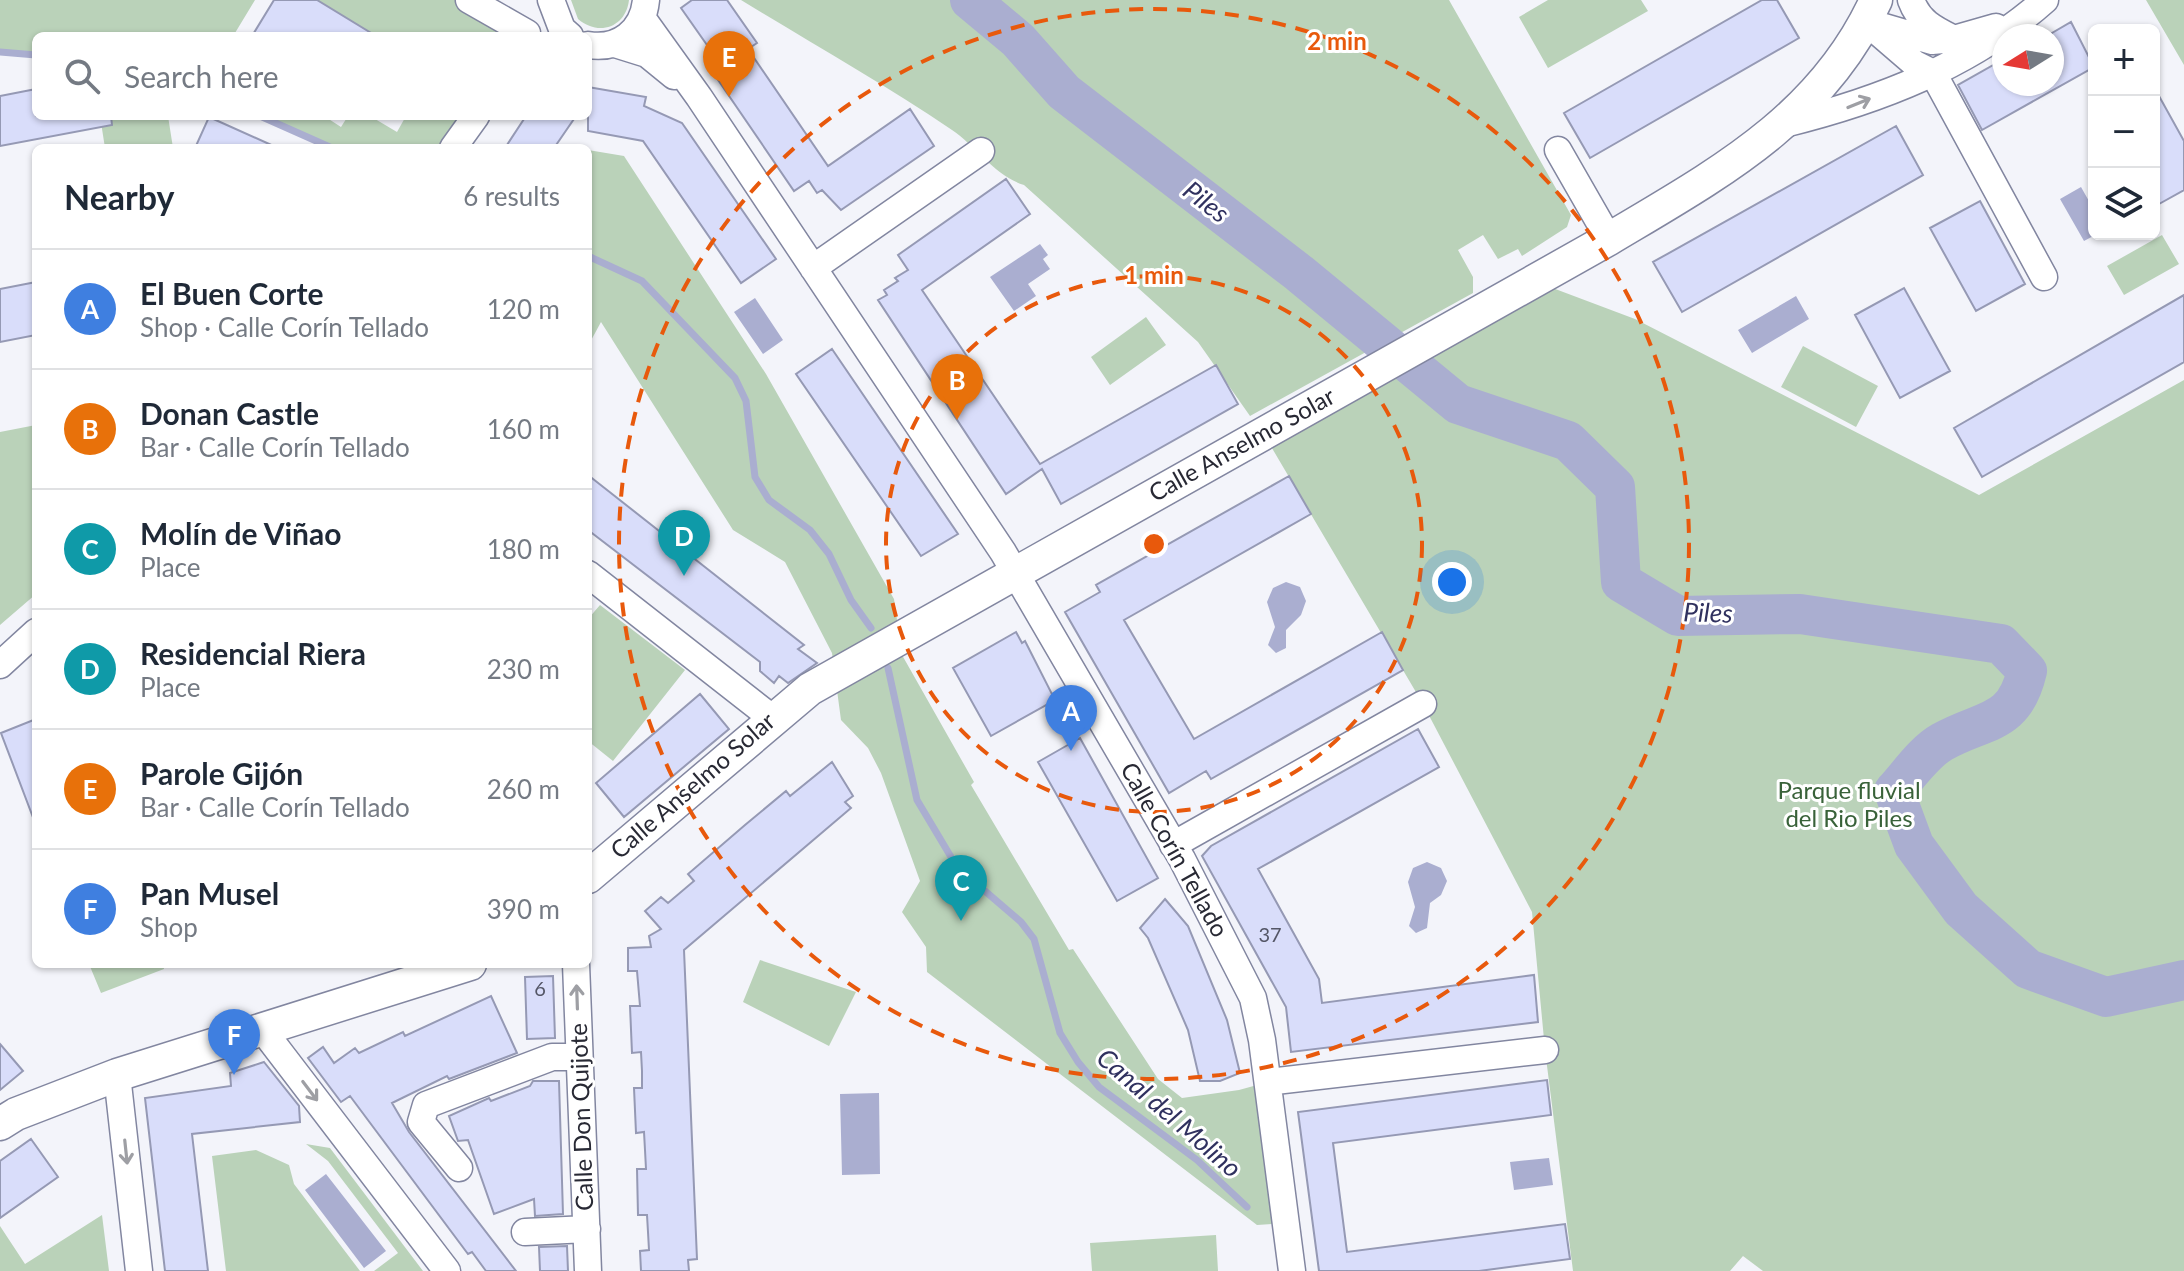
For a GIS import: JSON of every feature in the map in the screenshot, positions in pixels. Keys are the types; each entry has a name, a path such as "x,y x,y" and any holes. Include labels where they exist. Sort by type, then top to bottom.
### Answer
{"main road":[{"name":"Calle Anselmo Solar","path":"592,874 772,718 810,689 1609,239 1735,164 1784,124 1821,87 1872,11"},
{"path":"0,1124 16,1114 117,1075 262,1029 403,974 443,968"}],"street":[{"path":"469,0 523,32"},
{"path":"527,32 548,0"},
{"path":"548,0 565,32"},
{"path":"1911,0 1915,12 1929,27 1954,39"},
{"path":"1872,11 1932,41 1954,39 2037,7"},
{"path":"1784,124 1844,109 1933,73 1987,45 2037,7"},
{"path":"592,45 615,44 629,36 645,9"},
{"name":"Calle Corín Tellado","path":"645,9 699,97 1015,572 1173,845 1253,998 1268,1082 1292,1271"},
{"path":"1872,11 1915,64 1933,73 2044,277"},
{"name":"Calle Corín Tellado","path":"615,44 647,54 699,97"},
{"path":"456,144 473,120"},
{"path":"1558,150 1609,239"},
{"path":"813,268 981,151"},
{"path":"592,577 772,718"},
{"path":"0,665 32,636"},
{"path":"1173,845 1423,704"},
{"name":"Calle Don Quijote","path":"576,968 588,1271"},
{"path":"262,1029 447,1271"},
{"path":"1268,1082 1545,1050"},
{"path":"459,1168 421,1122 426,1105 552,1057 579,1057"},
{"path":"117,1075 139,1271"},
{"path":"525,1232 587,1229"}],"green space":[{"path":"0,0 255,0 236,32 32,32 32,55 0,52"},
{"path":"317,0 469,0 519,32 369,32"},
{"path":"571,0 629,0 623,17 603,28 578,19"},
{"path":"741,0 1449,0 1571,215 1567,227 1522,256 1518,249 1498,259 1483,235 1458,250 1473,277 1473,293 1250,416 1198,342 1024,185 1004,175 961,137 926,113"},
{"path":"1548,0 1641,0 1648,11 1548,68 1519,17"},
{"path":"2146,0 2184,0 2184,65"},
{"path":"101,120 169,120 172,144 104,144"},
{"path":"269,120 330,120 341,127 345,120 377,120 397,132 404,120 473,120 456,144 323,144"},
{"path":"592,151 624,156 766,374 894,599 902,655 974,782 971,785 1069,950 1073,949 1158,1079 1182,1098 1239,1090 1268,1082 1285,1223 1257,1225 927,972 926,947 902,912 920,881 881,773 868,748 841,720 832,653 785,562 733,530 601,322 592,339"},
{"path":"2160,236 2179,264 2124,295 2107,266 2153,240 2160,240"},
{"name":"Parque fluvial del Rio Piles","path":"1534,281 1635,319 1979,495 2184,380 2184,1271 1763,1271 1743,1256 1730,1271 1573,1271 1545,1050 1532,912 1423,704 1263,433"},
{"path":"1146,317 1166,345 1110,385 1091,357"},
{"path":"1803,346 1878,386 1856,427 1781,387"},
{"path":"32,426 32,597 0,625 0,432"},
{"path":"600,605 685,670 613,761 592,744 592,614"},
{"path":"760,960 856,992 829,1046 743,1002"},
{"path":"91,968 164,968 164,969 101,993"},
{"path":"306,1144 330,1148 423,1271 374,1271 398,1253 328,1161"},
{"path":"256,1150 289,1165 294,1184 360,1271 226,1271 212,1156"},
{"path":"102,1215 109,1271 0,1271 0,1226 25,1264"},
{"path":"1216,1235 1218,1271 1092,1271 1090,1243"}],"water":[{"path":"2081,187 2088,199 2088,239 2084,241 2060,199"},
{"path":"1040,244 1048,255 1043,259 1050,269 1028,284 1036,296 1014,311 990,277"},
{"path":"1796,296 1809,319 1752,353 1738,330"},
{"path":"755,298 783,340 763,354 734,312"},
{"path":"1286,582 1300,587 1306,601 1301,615 1286,630 1286,648 1276,653 1268,645 1275,627 1267,602 1273,588"},
{"path":"1427,862 1441,868 1447,881 1441,895 1430,903 1427,928 1416,933 1409,926 1415,907 1408,882 1413,868"},
{"path":"879,1093 880,1174 842,1175 840,1094"},
{"path":"1549,1158 1553,1185 1514,1190 1510,1162"},
{"path":"326,1174 386,1251 364,1268 305,1190"}],"building":[{"path":"274,0 317,0 369,32 254,32"},
{"path":"692,0 727,0 757,43 748,49 828,166 910,109 934,146 841,210 822,190 817,193 809,181 794,191 712,71 721,65 681,8"},
{"path":"1762,0 1777,0 1799,38 1590,158 1564,113"},
{"path":"2071,22 2088,55 2088,70 2064,84 2064,26"},
{"path":"1992,66 1992,96 2042,96 1982,130 1958,85"},
{"path":"592,88 646,97 644,106 682,123 776,259 741,283 643,141 588,131 588,120 592,120"},
{"path":"32,90 32,120 111,120 112,125 0,146 0,96"},
{"path":"2160,98 2184,141 2184,190 2160,203"},
{"path":"208,120 216,120 269,144 197,144"},
{"path":"523,120 573,120 557,144 508,144"},
{"path":"1896,126 1923,175 1682,312 1653,262"},
{"path":"1006,179 1030,214 922,290 1040,464 1216,365 1238,404 1061,504 1042,469 1006,494 878,300 887,295 884,290 898,281 895,278 908,270 898,255"},
{"path":"1980,201 2025,284 1976,311 1930,228"},
{"path":"32,283 32,336 0,342 0,289"},
{"path":"1904,288 1950,371 1900,398 1855,315"},
{"path":"2184,295 2184,362 1982,477 1954,428"},
{"path":"832,349 958,534 921,556 796,374"},
{"path":"1289,476 1311,514 1124,620 1194,739 1382,632 1403,670 1211,779 1206,771 1169,793 1065,612 1100,592 1096,585"},
{"path":"592,478 804,645 798,649 817,663 788,683 779,676 774,683 760,671 760,662 592,533"},
{"path":"1016,632 1022,643 1025,641 1055,700 991,736 953,668"},
{"path":"700,694 729,729 624,817 596,783"},
{"path":"32,721 32,815 1,733"},
{"path":"1418,729 1439,767 1258,869 1319,979 1322,1003 1534,975 1538,1022 1291,1052 1286,1007 1202,856 1211,846"},
{"path":"1080,738 1158,878 1117,901 1038,762"},
{"path":"832,762 853,796 845,802 851,808 684,950 697,1259 688,1260 689,1271 641,1271 640,1251 649,1250 647,1215 638,1215 637,1169 646,1169 644,1132 636,1133 634,1088 642,1088 642,1071 641,1052 632,1053 630,1006 640,1006 637,971 628,971 628,948 651,947 649,936 661,929 645,911 661,897 668,903 694,881 688,874 786,791 790,796"},
{"path":"1165,899 1188,926 1227,1020 1240,1073 1220,1081 1200,1081 1188,1030 1148,938 1140,928"},
{"path":"553,976 555,1038 527,1039 525,977"},
{"path":"491,996 517,1053 449,1079 447,1076 392,1103 409,1132 516,1271 486,1271 472,1252 468,1254 350,1096 341,1102 308,1058 323,1047 334,1063 355,1048 359,1053 403,1032 405,1036"},
{"path":"0,1044 23,1071 0,1090"},
{"path":"264,1062 299,1106 300,1122 192,1134 208,1271 165,1271 145,1098 231,1086 230,1073"},
{"path":"1547,1080 1551,1115 1333,1143 1347,1252 1565,1224 1570,1259 1479,1271 1319,1271 1298,1112"},
{"path":"533,1081 559,1081 563,1214 535,1216 534,1199 494,1214 468,1140 458,1141 449,1116 489,1098 491,1101 530,1086"},
{"path":"31,1139 58,1177 0,1218 0,1161"},
{"path":"567,1246 568,1271 540,1271 539,1247"}],"waterway":[{"name":"Piles","path":"970,0 1018,40 1064,92 1299,273 1458,404 1568,441 1615,487 1621,582 1678,616 1800,614 2001,644 2027,671 2014,702 1996,718 1935,746 1894,791 1914,845 1961,909 2028,969 2106,997 2184,980"},
{"name":"Canal del Molino","path":"0,52 32,55"},
{"name":"Canal del Molino","path":"269,120 323,144"},
{"name":"Canal del Molino","path":"592,258 642,281 735,378 746,401 755,477 769,500 810,530 829,554 851,600 871,628"},
{"name":"Canal del Molino","path":"888,668 917,800 957,867 1021,922 1034,939 1060,1033 1078,1062 1099,1087 1197,1160 1247,1207"}],"place":[{"name":"Parole Gijón","path":"729,97"},
{"name":"Donan Castle","path":"957,420"},
{"name":"Residencial Riera","path":"684,576"},
{"name":"El Buen Corte","path":"1071,751"},
{"name":"Molín de Viñao","path":"961,921"},
{"name":"Pan Musel","path":"234,1075"}]}
